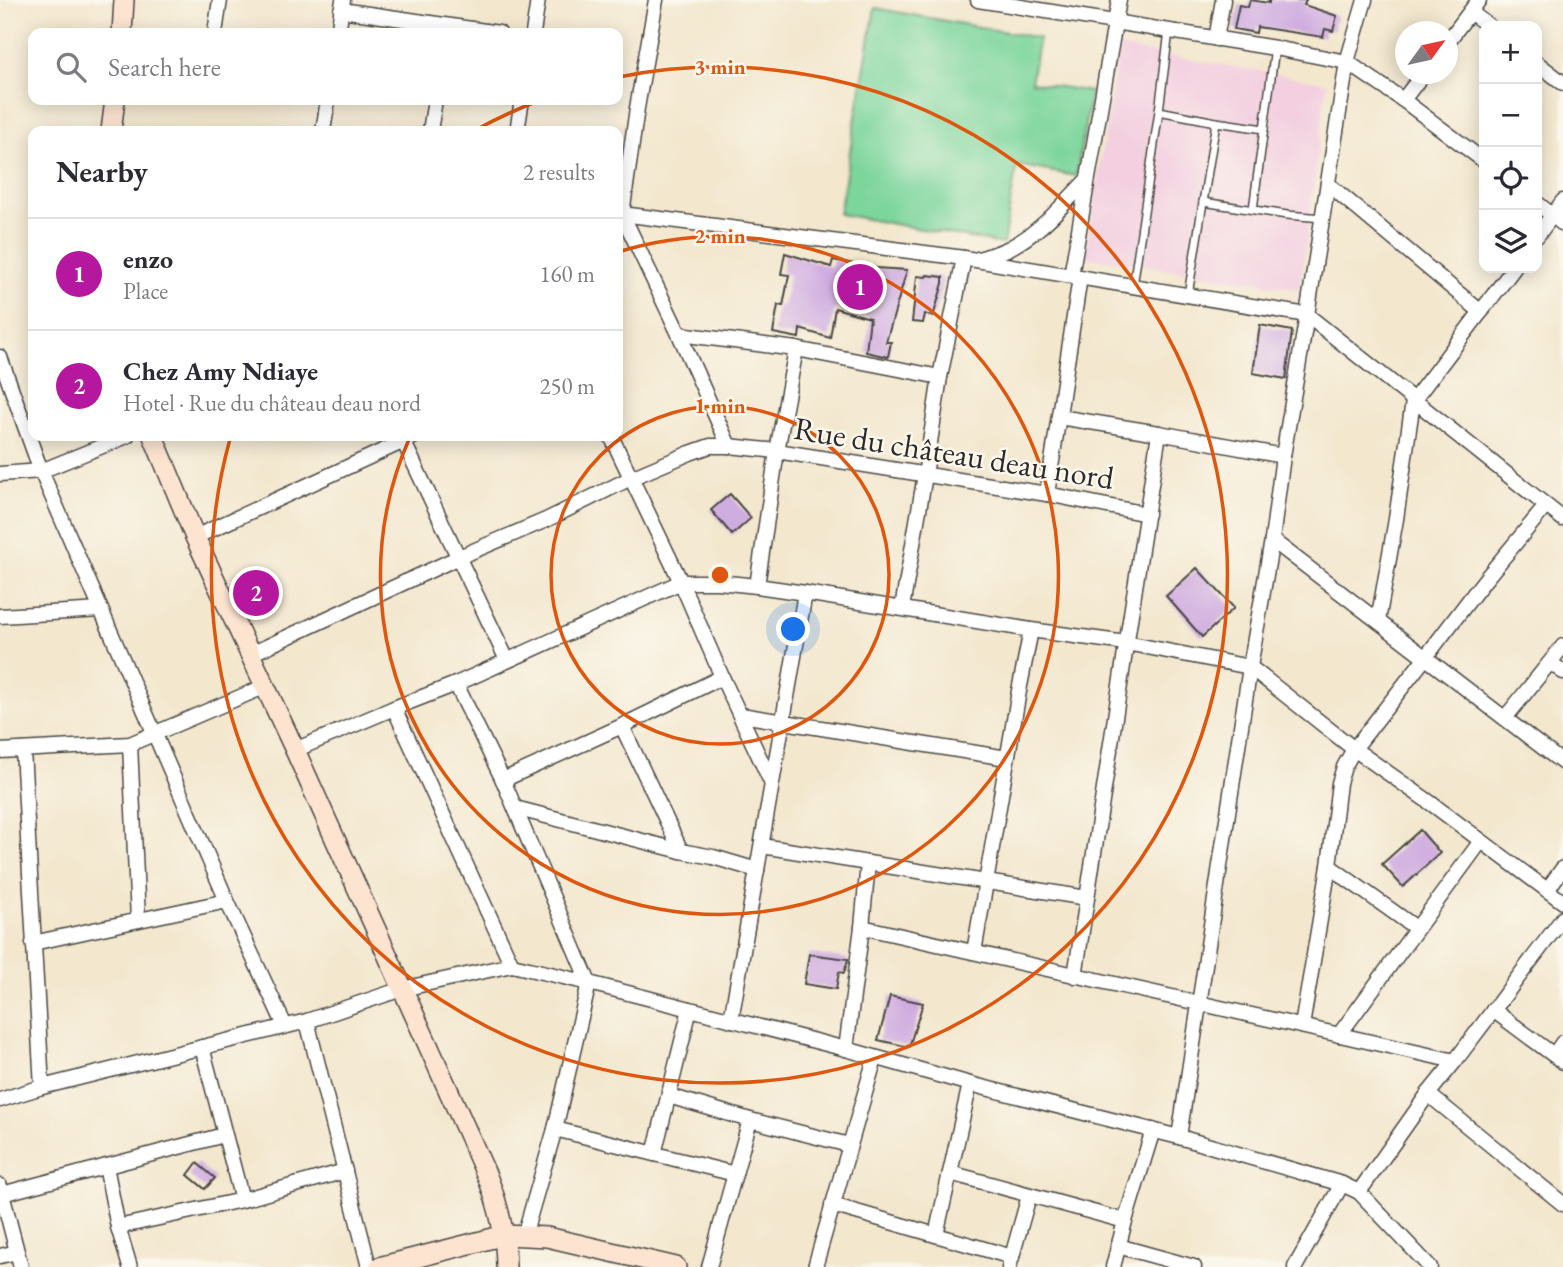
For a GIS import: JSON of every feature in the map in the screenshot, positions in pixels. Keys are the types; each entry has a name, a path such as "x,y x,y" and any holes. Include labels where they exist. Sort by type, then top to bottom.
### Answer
{"main road":[{"path":"122,28 124,0"},
{"path":"111,126 114,105"},
{"path":"155,441 195,537 266,686 514,1236 506,1267"},
{"path":"379,1267 514,1236 547,1237 676,1267"}],"street":[{"path":"216,28 220,0"},
{"path":"534,28 538,0"},
{"path":"623,196 656,0"},
{"path":"1046,494 1059,417 1088,179 1119,0"},
{"path":"1216,39 1223,0"},
{"path":"1179,1136 1283,456 1347,62 1365,0"},
{"path":"985,1 1347,62 1479,157"},
{"path":"339,28 342,5 442,28"},
{"path":"1458,27 1474,6 1485,21"},
{"path":"1542,67 1563,83"},
{"path":"1403,100 1415,84"},
{"path":"324,126 327,105"},
{"path":"431,126 434,105"},
{"path":"518,126 522,105"},
{"path":"969,259 998,253 1018,244 1048,220 1088,179"},
{"path":"1328,184 1481,312"},
{"path":"1542,232 1558,220 1563,201"},
{"path":"1542,207 1558,220"},
{"path":"623,215 969,259 1307,315 1563,519"},
{"path":"623,221 679,334 729,446"},
{"path":"902,608 940,377 969,259"},
{"path":"1377,621 1396,519 1413,401 1510,273"},
{"path":"679,334 796,349 940,377"},
{"path":"757,586 777,451 796,349"},
{"path":"0,357 28,435"},
{"path":"1059,417 1283,456"},
{"path":"1075,976 1159,433"},
{"path":"30,441 227,901 285,1026"},
{"path":"0,474 41,471 115,441"},
{"path":"195,537 400,441"},
{"path":"407,441 507,660"},
{"path":"613,441 772,783"},
{"name":"Rue du château deau nord","path":"251,654 459,557 546,520 631,478 710,446 777,451 1046,494 1147,514"},
{"path":"1302,1026 1329,866 1339,783 1344,766 1354,749 1483,582 1546,506"},
{"path":"1272,540 1563,763"},
{"path":"295,750 456,684 681,582 757,586 1126,643 1250,667 1354,749 1563,902"},
{"path":"731,1020 805,593"},
{"path":"0,616 101,610"},
{"path":"974,952 1031,630"},
{"path":"1505,718 1563,646"},
{"path":"1551,663 1563,672"},
{"path":"503,780 722,677"},
{"path":"456,684 516,808 589,983 555,1129 514,1236"},
{"path":"0,751 130,744 266,686"},
{"path":"394,708 512,965"},
{"path":"741,715 1007,758"},
{"path":"622,726 681,851"},
{"path":"130,744 138,919"},
{"path":"23,750 42,1087"},
{"path":"516,808 757,870"},
{"path":"1339,1035 1481,841"},
{"path":"762,846 1087,898"},
{"path":"846,1049 868,863"},
{"path":"1329,866 1416,928"},
{"path":"1547,890 1563,868"},
{"path":"33,943 227,901"},
{"path":"1359,1192 1428,1094 1563,918"},
{"path":"862,927 1455,1061"},
{"path":"0,1100 42,1087 307,1021 402,989 512,965 1179,1136 1342,1184 1359,1192 1430,1267"},
{"path":"654,1154 690,1009"},
{"path":"1493,1010 1558,1058 1563,1042"},
{"path":"307,1021 369,1267"},
{"path":"202,1047 242,1200"},
{"path":"815,1267 874,1058"},
{"path":"936,1236 970,1084"},
{"path":"1428,1094 1563,1205"},
{"path":"669,1096 849,1145"},
{"path":"709,1267 750,1120"},
{"path":"555,1129 735,1174"},
{"path":"1113,1267 1153,1130"},
{"path":"0,1256 19,1260 1,1189 106,1166 225,1135"},
{"path":"106,1166 118,1227 130,1267"},
{"path":"118,1227 242,1200 345,1171"},
{"path":"950,1173 1125,1221"},
{"path":"1295,1267 1342,1184"},
{"path":"832,1205 1011,1262 1029,1196"},
{"path":"1118,1246 1194,1267"}],"lane":[{"path":"1133,286 1160,111 1169,31"},
{"path":"1253,209 1275,48"},
{"path":"1160,111 1264,129"},
{"path":"1188,295 1216,122"},
{"path":"1203,202 1322,218"}],"shaded area":[{"path":"1119,47 1327,83 1300,289 1085,257"}],"green space":[{"path":"875,8 1039,38 1031,82 1091,92 1076,176 1017,165 1003,244 839,214"}],"building":[{"path":"1250,0 1269,3 1269,0 1306,0 1304,5 1337,16 1333,31 1325,29 1323,37 1257,27 1256,33 1234,29 1239,5 1248,7"},
{"path":"785,253 831,267 833,260 875,268 907,270 886,342 891,342 888,357 866,352 870,318 835,308 830,338 800,329 799,338 773,333 778,305 783,306 789,275 781,274"},
{"path":"917,276 943,277 933,317 925,314 923,323 912,322"},
{"path":"1260,325 1292,331 1286,379 1253,373"},
{"path":"730,494 751,518 732,535 711,510"},
{"path":"1197,568 1234,608 1202,637 1166,596"},
{"path":"1420,830 1440,853 1403,887 1382,864"},
{"path":"809,954 848,959 844,973 839,972 836,989 804,984"},
{"path":"890,996 923,1003 909,1047 878,1040"},
{"path":"197,1163 215,1178 205,1189 188,1175"}],"place":[{"name":"enzo","path":"860,287"},
{"name":"Chez Amy Ndiaye","path":"256,593"}]}
